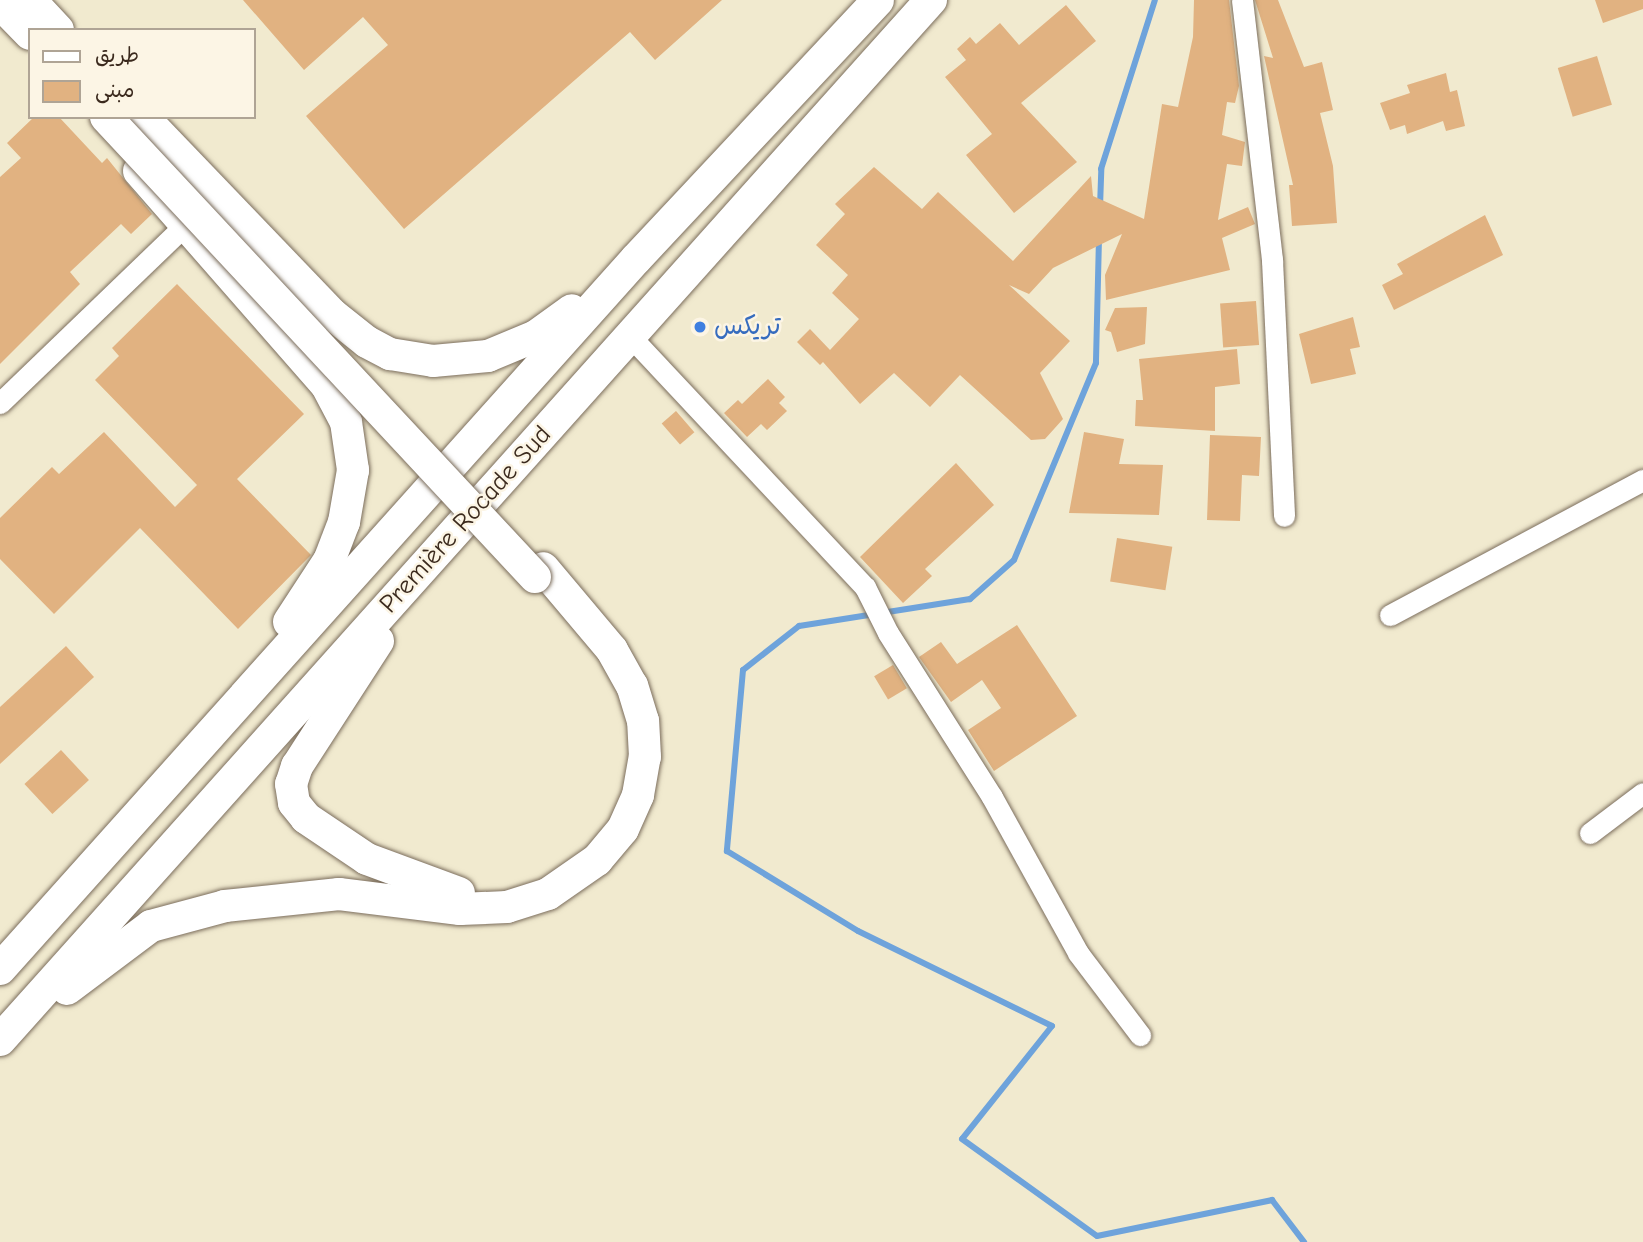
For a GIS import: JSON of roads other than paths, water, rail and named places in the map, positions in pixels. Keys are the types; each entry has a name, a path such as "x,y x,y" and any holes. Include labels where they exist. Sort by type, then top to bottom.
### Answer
{"highway":[{"path":"30,0 56,28"},
{"name":"Première Rocade Sud","path":"0,969 636,259 878,0"},
{"name":"Première Rocade Sud","path":"0,1040 931,0"},
{"path":"0,3 28,32"},
{"path":"100,119 184,226 327,386 340,407 352,446 352,487 338,541 259,679"},
{"path":"0,1047 111,952 163,923 225,906 313,895 339,894 460,909 507,907 548,894 597,860 623,829 638,795 645,757 643,721 632,686 612,650 108,119"},
{"path":"130,119 539,573 590,637 622,691 633,732 632,774 613,823 576,865 526,891 483,897 426,884 368,859 306,818 291,794 297,766 412,582"},
{"path":"145,119 333,314 367,342 390,354 452,362 503,352 544,331 636,259"}],"street":[{"path":"1242,0 1272,260 1284,516"},
{"path":"0,403 184,226"},
{"path":"630,336 865,587 888,633 992,797 1078,953 1140,1035"},
{"path":"1390,615 1643,480"},
{"path":"1590,833 1643,793"}],"waterway":[{"path":"1100,207 1101,169 1155,0"},
{"path":"1099,238 1096,363 1014,560 970,599 799,626 743,670 727,851 858,931 1052,1026 962,1139 1097,1236 1272,1200 1304,1242"}],"place":[{"name":"تريكس","path":"700,327"}]}
